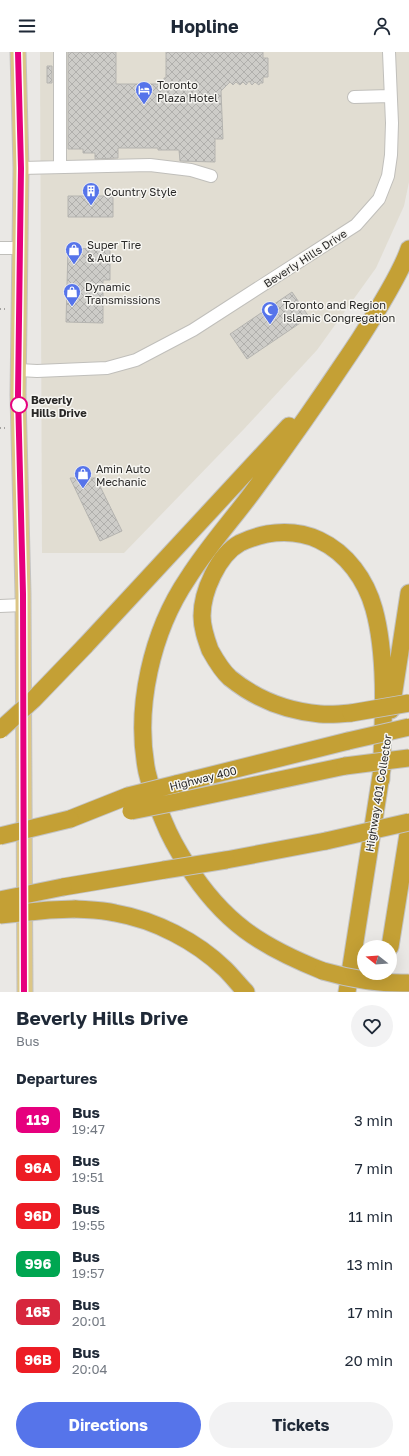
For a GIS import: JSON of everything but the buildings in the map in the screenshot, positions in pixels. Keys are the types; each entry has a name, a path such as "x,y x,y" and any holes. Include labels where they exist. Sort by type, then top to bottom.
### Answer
{"highway":[{"path":"409,249 405,262 369,326 332,381 252,493 188,578 167,616 154,653 146,688 143,719 147,772 155,800 168,833 200,886 222,912 249,934 284,954 323,971 364,981 380,983 409,983"},
{"path":"0,730 33,700 85,646 332,381"},
{"path":"381,780 383,717 383,673 380,640 375,610 360,577 340,553 327,544 311,536 287,531 260,536 239,544 226,555 209,582 204,597 202,616 205,638 214,658 229,677 260,698 291,709 320,714 351,714 409,703"},
{"name":"Highway 401 Collector","path":"347,992 409,593"},
{"name":"Highway 400","path":"129,804 176,784 409,727"},
{"path":"0,836 129,804 181,801 346,766 409,758"},
{"path":"0,900 63,887 226,860 326,841 409,822"},
{"path":"391,940 409,828"},
{"path":"0,915 75,909 115,912 136,918 165,928 192,943 225,969 246,992"},
{"path":"383,992 385,980"}],"main road":[{"path":"18,52 21,168 19,370 23,605 24,992"}],"street":[{"path":"60,52 60,167"},
{"name":"Beverly Hills Drive","path":"19,370 37,371 107,368 136,360 193,330 356,225 379,199 388,176 391,155 392,123 389,52"},
{"path":"354,97 390,96"},
{"path":"21,168 150,165 191,170 211,176"},
{"path":"0,248 21,248"},
{"path":"0,606 23,605"}],"shaded area":[{"path":"40,52 409,52 409,182 404,206 376,268 317,350 244,429 124,553 42,553"}],"bus line":[{"name":"119","path":"18,52 21,168 18,395 23,594 24,992"}],"place":[{"name":"Toronto Plaza Hotel","path":"144,105"},
{"name":"Country Style","path":"91,206"},
{"name":"Super Tire & Auto","path":"74,265"},
{"name":"Dynamic Transmissions","path":"72,307"},
{"name":"Toronto and Region Islamic Congregation","path":"270,325"},
{"name":"Beverly Hills Drive","path":"19,405"},
{"name":"Amin Auto Mechanic","path":"83,489"}]}
